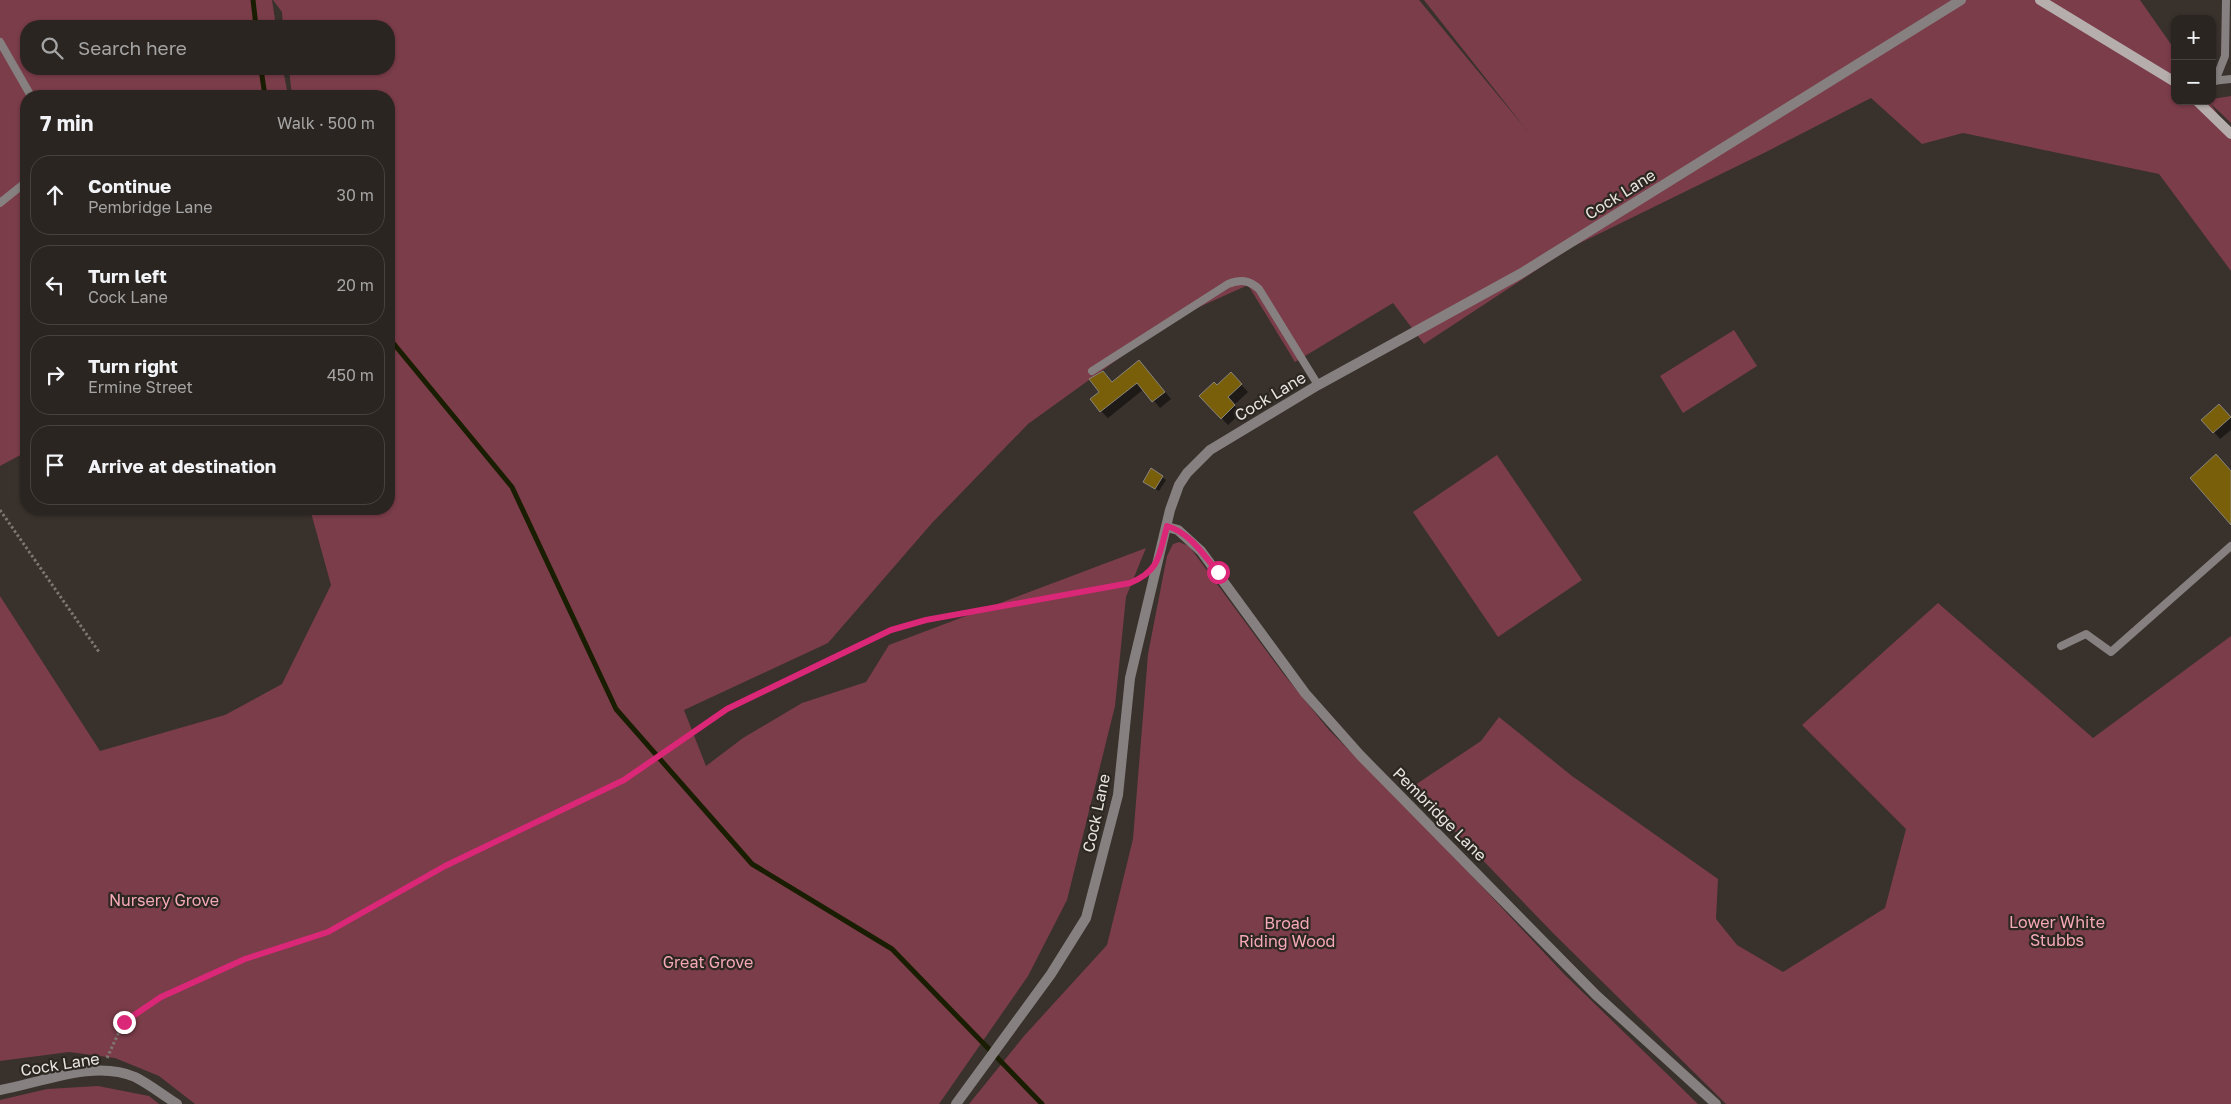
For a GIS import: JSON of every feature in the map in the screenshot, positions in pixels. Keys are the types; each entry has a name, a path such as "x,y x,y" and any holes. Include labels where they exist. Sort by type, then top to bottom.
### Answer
{"street":[{"name":"Cock Lane","path":"956,1104 1051,974 1086,918 1118,795 1130,678 1156,565 1179,485 1196,461 1210,450 1318,385 1520,274 1961,0"},
{"path":"2040,0 2171,80"},
{"path":"2201,105 2231,134"},
{"name":"Pembridge Lane","path":"1167,526 1178,530 1201,551 1305,693 1360,755 1596,995 1716,1104"},
{"name":"Cock Lane","path":"0,1090 45,1078 102,1070 134,1077 177,1104"}],"lane":[{"path":"2216,76 2225,56 2226,0"},
{"path":"0,42 28,90"},
{"path":"2216,81 2231,79"},
{"path":"0,203 20,187"},
{"path":"1092,371 1228,284 1238,280 1253,284 1259,289 1318,385"},
{"path":"2061,646 2086,634 2111,652 2231,546"}],"path":[{"path":"0,510 99,652"},
{"path":"102,1070 124,1022 161,997 245,959 328,932 445,866 624,780 727,709 813,667 891,630 926,620 1130,583 1145,577 1156,565"}],"green space":[{"path":"0,0 272,0 275,20 20,20 20,75 284,75 287,90 20,90 20,455 0,466"},
{"path":"273,0 1419,0 1529,133 1424,0 2140,0 2171,44 2171,105 2211,105 2231,133 2231,271 2159,174 1963,133 1922,144 1871,98 1570,248 1424,344 1393,303 1295,362 1248,285 1175,318 1028,424 932,523 828,643 684,710 706,766 743,738 802,703 866,682 889,645 1146,548 1126,597 1115,706 1067,900 1028,976 939,1104 195,1104 159,1076 115,1058 69,1052 0,1061 0,596 100,751 225,715 282,684 331,585 312,515 395,515 395,90 291,90 290,75 395,75 395,20 283,20 282,12"},
{"path":"2231,96 2231,123 2212,105 2216,105 2216,98"},
{"path":"1734,330 1757,366 1683,413 1660,376"},
{"path":"1497,455 1582,580 1498,637 1413,512"},
{"name":"Broad Riding Wood","path":"1179,542 1189,546 1282,672 1329,730 1431,832 1564,974 1698,1104 969,1104 1024,1036 1107,945 1133,839 1148,654 1167,556 1173,544"},
{"name":"Lower White Stubbs","path":"1938,603 2093,738 2231,636 2231,1104 1726,1104 1553,933 1412,787 1481,741 1499,717 1572,776 1718,879 1716,919 1737,945 1783,972 1885,908 1906,829 1802,725"},
{"path":"98,1086 149,1096 159,1104 0,1104 0,1100 47,1089"}],"building":[{"path":"1139,360 1165,392 1152,402 1137,383 1100,412 1090,399 1099,392 1089,379 1103,371 1112,382"},
{"path":"1231,372 1242,384 1228,397 1235,405 1221,419 1199,396 1214,382 1217,385"},
{"path":"2219,404 2231,417 2213,433 2201,420"},
{"path":"2216,454 2231,471 2231,525 2190,478"},
{"path":"1151,468 1163,476 1155,489 1143,482"}],"waterway":[{"path":"253,0 255,20"},
{"path":"262,75 264,90"},
{"path":"395,345 512,487 616,709 752,864 892,949 1042,1104"}],"route":[{"path":"124,1022 161,997 245,959 328,932 445,866 624,780 727,709 891,630 926,620 1130,583 1145,577 1156,565 1167,526 1178,530 1189,538 1218,572"}],"park label":[{"name":"Nursery Grove","path":"164,900"},
{"name":"Great Grove","path":"708,962"}]}
